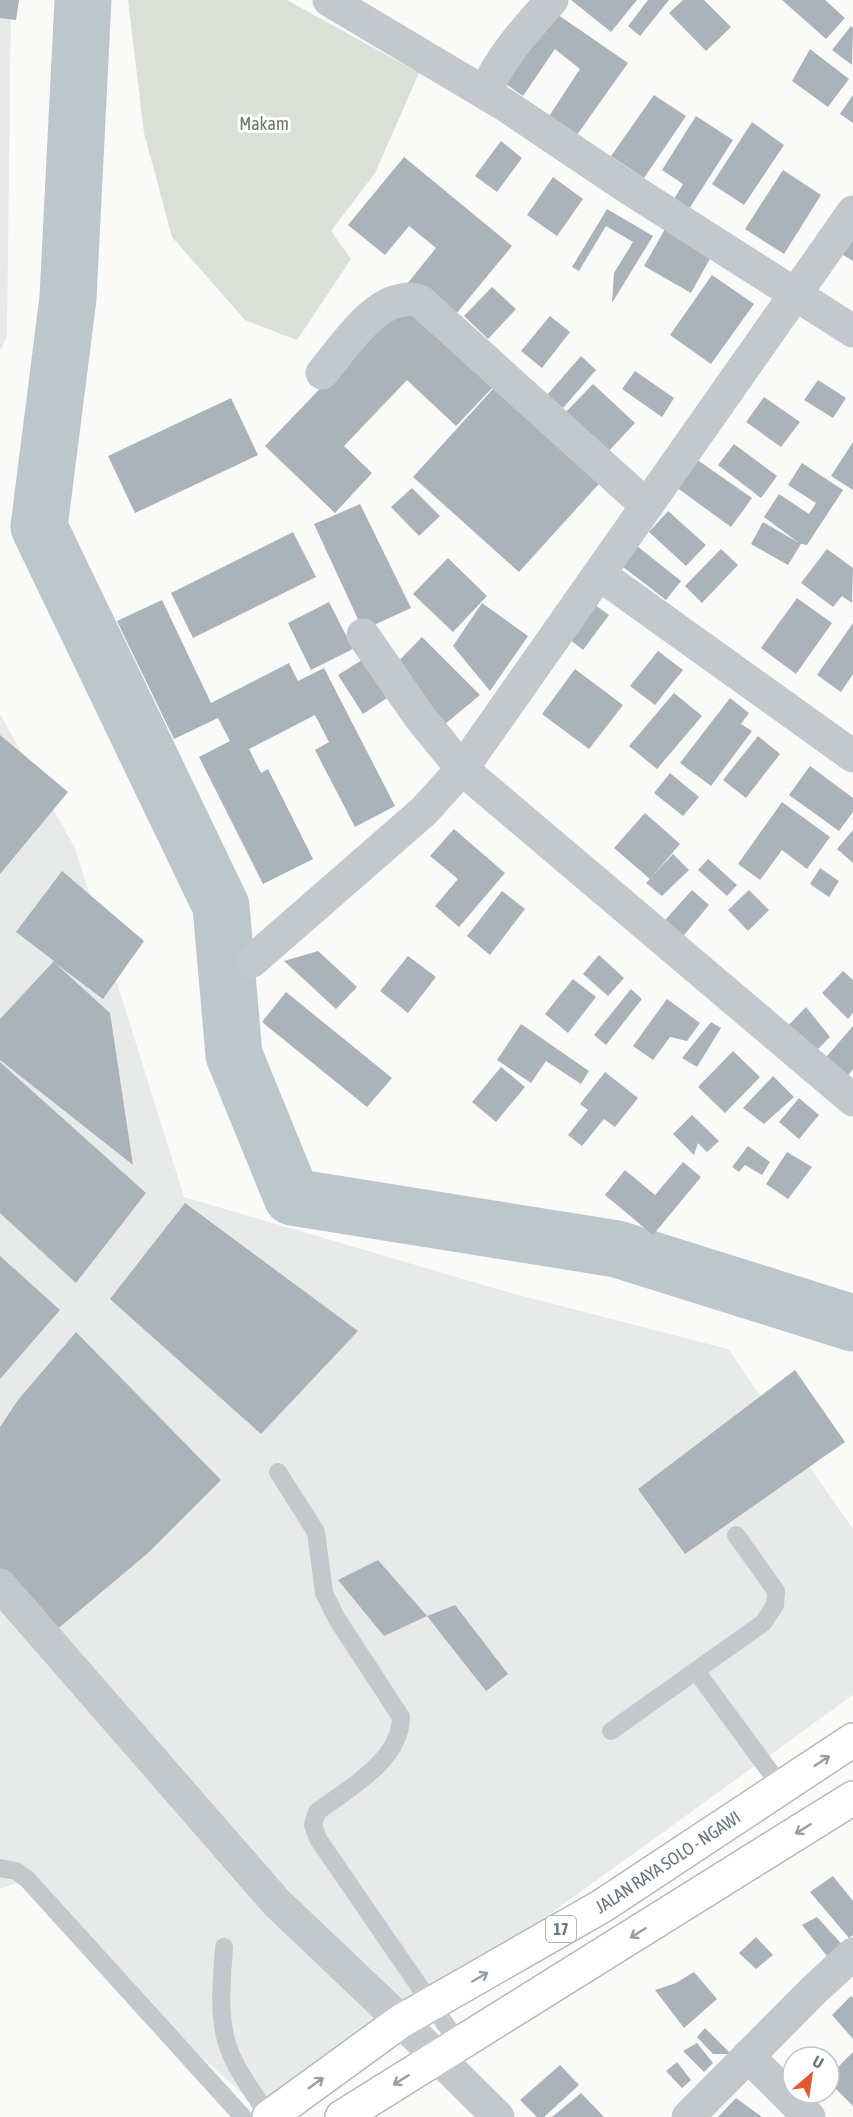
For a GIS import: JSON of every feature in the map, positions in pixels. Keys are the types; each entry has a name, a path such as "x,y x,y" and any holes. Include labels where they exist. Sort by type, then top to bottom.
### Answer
{"highway":[{"name":"JALAN RAYA SOLO - NGAWI","path":"269,2117 402,2021 602,1906 853,1740"},
{"name":"17","path":"342,2117 853,1798"}],"street":[{"path":"329,0 485,93 794,295 853,331"},
{"path":"485,93 491,78 515,40 552,0"},
{"path":"252,962 417,819 462,769 853,212"},
{"path":"322,373 383,305 404,298 420,301 647,506"},
{"path":"599,574 853,756"},
{"path":"363,635 419,716 462,769 853,1100"},
{"path":"0,1584 276,1902 402,2021 448,2051 498,2117"},
{"path":"688,2117 853,1954"},
{"path":"748,2056 809,2117"}],"lane":[{"path":"278,1472 316,1532 324,1593 337,1619 401,1717 401,1734 390,1752 317,1812 313,1825 318,1839 431,2006 448,2051"},
{"path":"611,1731 764,1623 775,1605 776,1591 735,1535"},
{"path":"696,1671 782,1788"},
{"path":"0,1868 16,1871 27,1879 243,2117"},
{"path":"224,1947 220,2005 226,2041 241,2072 269,2117"}],"shaded area":[{"path":"0,0 11,0 7,336 0,351"},
{"path":"0,714 75,848 184,1197 511,1293 728,1349 853,1529 853,1695 269,2117 132,1995 27,1879 0,1889"}],"green space":[{"name":"Makam","path":"128,0 287,0 419,73 375,173 331,231 351,259 297,340 245,320 172,237 144,133"}],"building":[{"path":"0,0 19,0 16,20 0,18"},
{"path":"571,0 637,0 611,32"},
{"path":"648,0 669,0 640,36 628,26"},
{"path":"683,0 704,0 731,27 706,51 669,13"},
{"path":"782,0 825,0 845,18 826,39"},
{"path":"551,10 628,63 574,139 546,121 580,69 555,49 523,96 500,80"},
{"path":"851,26 853,28 852,65 832,50"},
{"path":"810,49 849,79 828,107 792,81"},
{"path":"654,95 686,116 644,178 611,156"},
{"path":"853,95 853,123 840,114"},
{"path":"696,116 733,140 689,209 674,199 683,184 662,170"},
{"path":"752,122 784,145 744,205 712,184"},
{"path":"501,141 522,158 497,192 475,176"},
{"path":"404,157 512,246 451,320 407,284 436,248 409,226 385,255 348,225"},
{"path":"783,170 821,195 784,254 745,229"},
{"path":"553,177 583,199 557,236 527,215"},
{"path":"607,209 653,236 612,303 614,273 633,242 606,226 579,271 572,267"},
{"path":"665,229 712,255 691,293 644,266"},
{"path":"853,232 853,261 840,253"},
{"path":"712,275 754,304 711,364 670,335"},
{"path":"492,287 516,309 488,339 464,316"},
{"path":"404,301 494,386 456,426 407,380 344,446 372,473 335,513 265,446"},
{"path":"550,316 570,332 542,368 521,351"},
{"path":"581,356 596,370 563,408 547,395"},
{"path":"635,371 674,398 662,417 622,389"},
{"path":"501,380 606,476 519,572 413,477"},
{"path":"818,380 846,398 833,418 804,400"},
{"path":"593,384 635,423 606,454 563,415"},
{"path":"764,397 800,422 781,447 746,422"},
{"path":"231,398 258,455 135,513 108,456"},
{"path":"853,442 853,490 831,476"},
{"path":"734,444 777,476 761,498 718,465"},
{"path":"696,459 752,498 731,527 676,487"},
{"path":"802,463 843,490 807,545 801,544 788,565 751,544 763,522 799,543 764,517 779,494 809,514 816,503 788,485"},
{"path":"412,488 440,516 419,536 391,507"},
{"path":"360,504 411,608 363,630 314,524"},
{"path":"668,511 706,545 686,566 649,532"},
{"path":"293,532 316,577 193,638 171,593"},
{"path":"637,546 681,581 666,600 622,566"},
{"path":"721,549 738,565 702,603 685,586"},
{"path":"827,549 853,568 852,603 842,596 833,607 801,583"},
{"path":"448,558 487,596 453,632 413,594"},
{"path":"797,598 832,623 796,674 761,648"},
{"path":"162,600 211,703 289,663 298,681 324,668 395,806 355,827 315,750 329,742 315,715 249,749 261,773 268,769 313,859 263,884 199,757 230,741 218,718 174,739 117,621"},
{"path":"329,602 353,649 311,670 288,623"},
{"path":"482,603 528,636 490,691 453,646"},
{"path":"595,605 609,615 583,650 569,639"},
{"path":"853,623 853,674 841,692 817,675"},
{"path":"422,637 480,695 439,729 390,670"},
{"path":"658,651 683,670 655,705 630,686"},
{"path":"365,658 390,696 363,714 338,675"},
{"path":"575,669 623,705 589,749 542,714"},
{"path":"674,693 702,716 657,769 629,746"},
{"path":"730,698 749,713 741,724 752,731 711,786 680,763"},
{"path":"0,735 68,792 0,874"},
{"path":"758,736 780,754 746,798 723,780"},
{"path":"810,766 853,798 853,812 839,831 789,795"},
{"path":"670,773 699,797 683,816 654,793"},
{"path":"782,802 830,837 807,869 782,850 760,880 738,864"},
{"path":"645,813 680,844 650,879 614,848"},
{"path":"454,829 505,873 459,927 435,906 458,879 430,856"},
{"path":"853,830 853,863 837,849"},
{"path":"673,854 689,870 662,896 646,883"},
{"path":"708,859 737,885 727,896 698,870"},
{"path":"820,868 839,881 829,897 810,884"},
{"path":"62,871 144,941 103,999 55,963 110,1013 133,1165 0,1060 0,1019 54,961 16,932"},
{"path":"692,890 709,905 675,946 658,928"},
{"path":"749,890 769,910 748,931 728,910"},
{"path":"502,891 525,909 490,955 467,936"},
{"path":"318,951 357,987 336,1009 284,961"},
{"path":"599,955 624,978 608,996 583,974"},
{"path":"408,956 436,977 408,1013 380,991"},
{"path":"843,971 853,980 853,1013 848,1019 822,993"},
{"path":"573,979 596,997 568,1033 545,1014"},
{"path":"631,989 642,999 606,1045 594,1035"},
{"path":"286,992 392,1078 367,1107 262,1022"},
{"path":"667,999 700,1023 687,1041 670,1037 653,1060 633,1046"},
{"path":"806,1007 830,1037 810,1057 781,1033"},
{"path":"711,1022 721,1028 697,1067 682,1058"},
{"path":"521,1024 589,1071 581,1084 546,1061 531,1083 497,1060"},
{"path":"853,1026 853,1069 841,1084 820,1064"},
{"path":"733,1051 760,1077 725,1113 698,1087"},
{"path":"0,1062 146,1193 76,1283 0,1213"},
{"path":"501,1067 525,1087 496,1122 472,1102"},
{"path":"605,1072 638,1098 615,1127 604,1119 582,1146 568,1135 588,1110 580,1104"},
{"path":"773,1076 794,1097 764,1124 743,1108"},
{"path":"799,1098 819,1115 799,1139 779,1122"},
{"path":"692,1115 719,1141 707,1152 698,1143 694,1155 673,1134"},
{"path":"748,1146 770,1162 762,1175 745,1165 739,1172 732,1167"},
{"path":"787,1152 812,1167 788,1199 766,1184"},
{"path":"683,1162 701,1177 653,1235 605,1195 625,1170 655,1195"},
{"path":"185,1203 358,1331 261,1434 110,1299"},
{"path":"0,1256 60,1310 0,1379"},
{"path":"76,1332 221,1480 148,1553 48,1637 0,1581 0,1427 18,1400"},
{"path":"795,1370 845,1442 685,1554 638,1489"},
{"path":"378,1560 427,1616 384,1636 338,1580"},
{"path":"455,1605 508,1674 486,1691 427,1616"},
{"path":"833,1876 853,1901 853,1935 849,1938 810,1892"},
{"path":"817,1917 846,1949 831,1961 802,1925"},
{"path":"756,1937 773,1955 756,1969 739,1953"},
{"path":"694,1972 717,1999 684,2028 655,1990 676,1983"},
{"path":"851,1996 853,1998 853,2039 832,2015"},
{"path":"705,2028 731,2054 713,2054 697,2037"},
{"path":"697,2043 713,2063 704,2072 683,2051"},
{"path":"853,2052 853,2106 841,2094 841,2064"},
{"path":"677,2062 691,2080 682,2088 666,2071"},
{"path":"560,2065 579,2085 544,2117 537,2117 520,2100"},
{"path":"581,2093 604,2117 552,2117"},
{"path":"736,2098 762,2117 718,2117"}],"waterway":[{"path":"83,0 68,298 39,527 221,906 234,1055 292,1197 617,1249 853,1323"}]}
